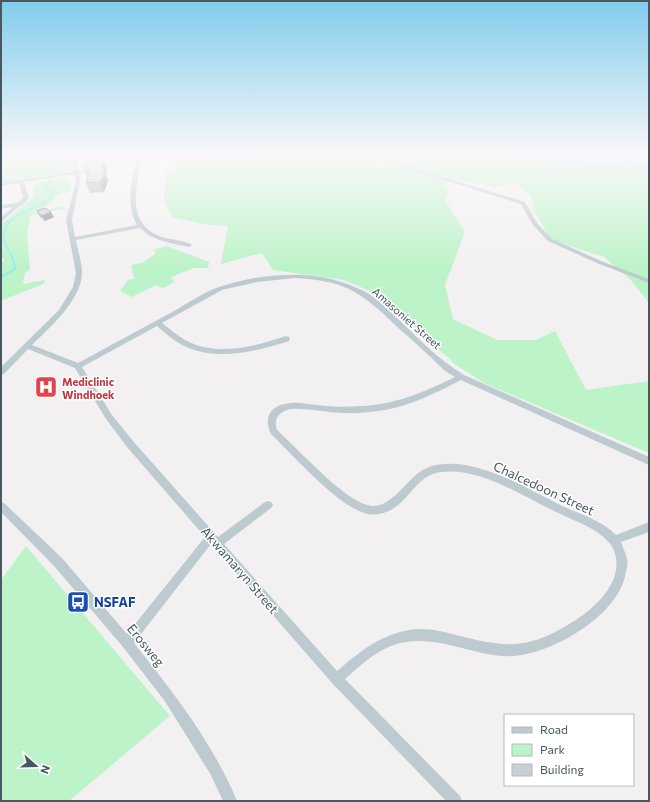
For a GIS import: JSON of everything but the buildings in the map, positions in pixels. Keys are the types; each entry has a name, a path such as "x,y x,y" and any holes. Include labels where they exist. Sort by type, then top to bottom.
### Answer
{"street":[{"path":"1,220 21,204 27,194"},
{"path":"1,372 61,312 74,293 79,273 69,220 75,194"},
{"path":"133,194 135,215 140,226 146,232 157,237 189,245"},
{"path":"497,194 523,203 535,224 550,240 599,262 649,281"},
{"path":"1,207 21,204"},
{"path":"72,239 140,226"},
{"name":"Amasoniet Street","path":"78,366 205,296 244,281 280,276 322,280 351,288 368,297 448,369 461,377 649,461"},
{"path":"157,323 188,345 208,351 256,349 286,339"},
{"path":"27,346 78,366"},
{"name":"Akwamaryn Street","path":"78,366 109,417 126,439 336,679 455,801"},
{"name":"Chalcedoon Street","path":"336,679 380,645 400,636 422,633 432,634 485,646 515,650 539,645 564,634 604,608 618,589 623,577 625,564 621,551 614,540 598,528 502,481 478,473 451,468 440,469 422,476 392,505 384,510 367,510 346,499 274,432 272,427 271,420 274,413 288,407 355,410 387,407 418,397 461,377"},
{"path":"127,643 214,540 268,505"},
{"name":"Erosweg","path":"1,506 58,562 127,643 177,709 216,770 230,801"},
{"path":"614,540 649,526"}],"green space":[{"path":"34,194 58,194 52,202 43,208 44,210 66,206 65,209 31,215 30,217 27,232 30,270 25,273 23,284 44,280 45,283 1,301 1,266 4,259 1,258 1,224 34,197"},
{"path":"164,194 447,194 445,200 465,232 445,285 453,319 497,340 536,340 555,331 586,390 649,381 649,453 484,383 456,365 377,294 344,280 273,270 262,253 221,264 228,226 208,225 172,217 164,201"},
{"path":"529,194 649,194 649,303 630,279 604,257 551,240 535,212 531,196"},
{"path":"167,246 209,262 208,268 194,268 171,277 174,282 163,288 156,285 132,297 120,291 128,280 134,279 131,265 144,262 156,253 153,250"},
{"path":"26,546 170,716 69,801 1,801 1,580"}],"waterway":[{"path":"1,277 15,269 13,260 4,240 6,226 19,215 44,203 54,194"}],"place":[{"name":"Mediclinic Windhoek","path":"46,387"},
{"name":"NSFAF","path":"78,602"}]}
